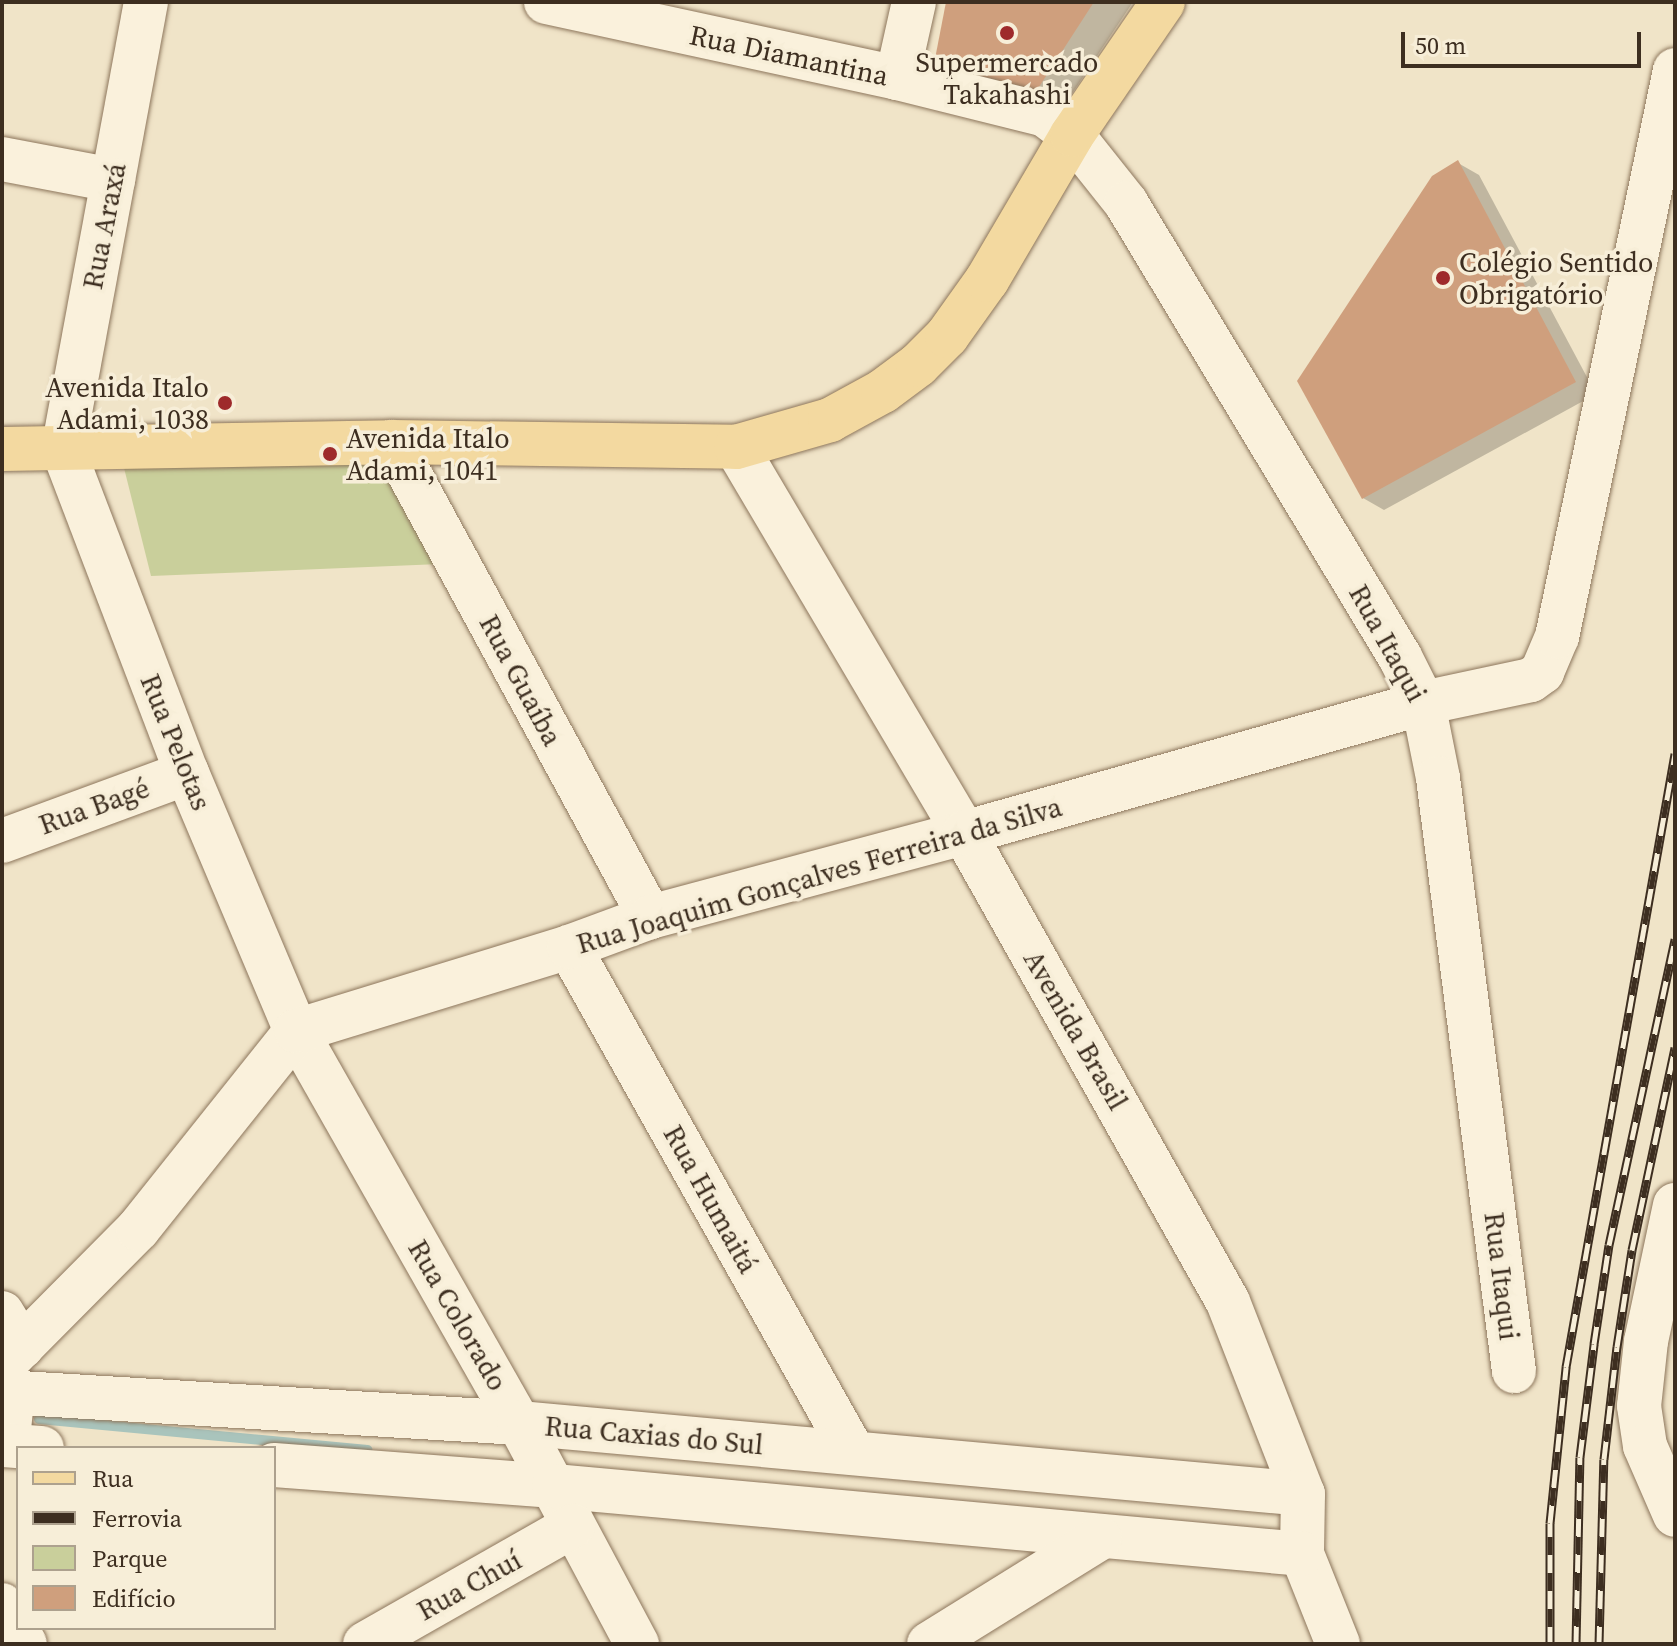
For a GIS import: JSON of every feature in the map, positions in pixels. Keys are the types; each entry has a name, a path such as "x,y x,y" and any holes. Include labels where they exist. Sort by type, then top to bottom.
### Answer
{"main road":[{"path":"2,449 392,442 736,447 830,420 883,391 918,365 947,336 987,280 1072,135 1163,2"}],"street":[{"name":"Rua Araxá","path":"63,449 146,2"},
{"name":"Rua Diamantina","path":"546,2 897,78 1045,115 1072,135"},
{"path":"897,78 914,2"},
{"name":"Rua Joaquim Gonçalves Ferreira da Silva","path":"296,1031 569,947 650,917 964,833 1423,703 1522,684 1542,672 1557,637 1675,70"},
{"name":"Rua Itaqui","path":"1072,135 1126,203 1400,657 1423,703 1438,778 1514,1371"},
{"path":"2,159 113,180"},
{"name":"Rua Guaíba","path":"392,442 650,917"},
{"name":"Avenida Brasil","path":"736,447 964,833 1228,1302 1303,1494 1302,1554 1338,1644"},
{"name":"Rua Pelotas","path":"63,449 187,773 296,1031"},
{"name":"Rua Bagé","path":"2,841 187,773"},
{"name":"Rua Humaitá","path":"569,947 853,1452"},
{"path":"2,1438 9,1429 11,1410 6,1362 138,1229 296,1031"},
{"name":"Rua Colorado","path":"296,1031 521,1426 637,1644"},
{"path":"1675,1205 1646,1341 1639,1406 1645,1446 1675,1515"},
{"name":"Rua Caxias do Sul","path":"6,1362 521,1426 853,1452 1303,1494"},
{"path":"276,1465 551,1481 1100,1538 1302,1554"},
{"name":"Rua Chuí","path":"365,1644 573,1526"},
{"path":"929,1644 1100,1538"},
{"path":"2,1605 16,1629"}],"green space":[{"path":"380,459 440,564 151,576 123,464"}],"building":[{"name":"Supermercado Takahashi","path":"946,2 1094,2 1037,90 934,64"},
{"name":"Colégio Sentido Obrigatório","path":"1458,160 1576,382 1362,499 1297,381 1432,176"}],"waterway":[{"path":"39,1419 368,1450"}],"railway":[{"path":"1550,1644 1550,1523 1566,1367 1675,754"},
{"path":"1576,1644 1580,1457 1594,1344 1609,1245 1675,939"},
{"path":"1599,1644 1604,1459 1617,1347 1632,1250 1675,1048"}],"place":[{"name":"Supermercado Takahashi","path":"1007,33"},
{"name":"Colégio Sentido Obrigatório","path":"1443,278"},
{"name":"Avenida Italo Adami, 1038","path":"225,403"},
{"name":"Avenida Italo Adami, 1041","path":"330,454"}]}
